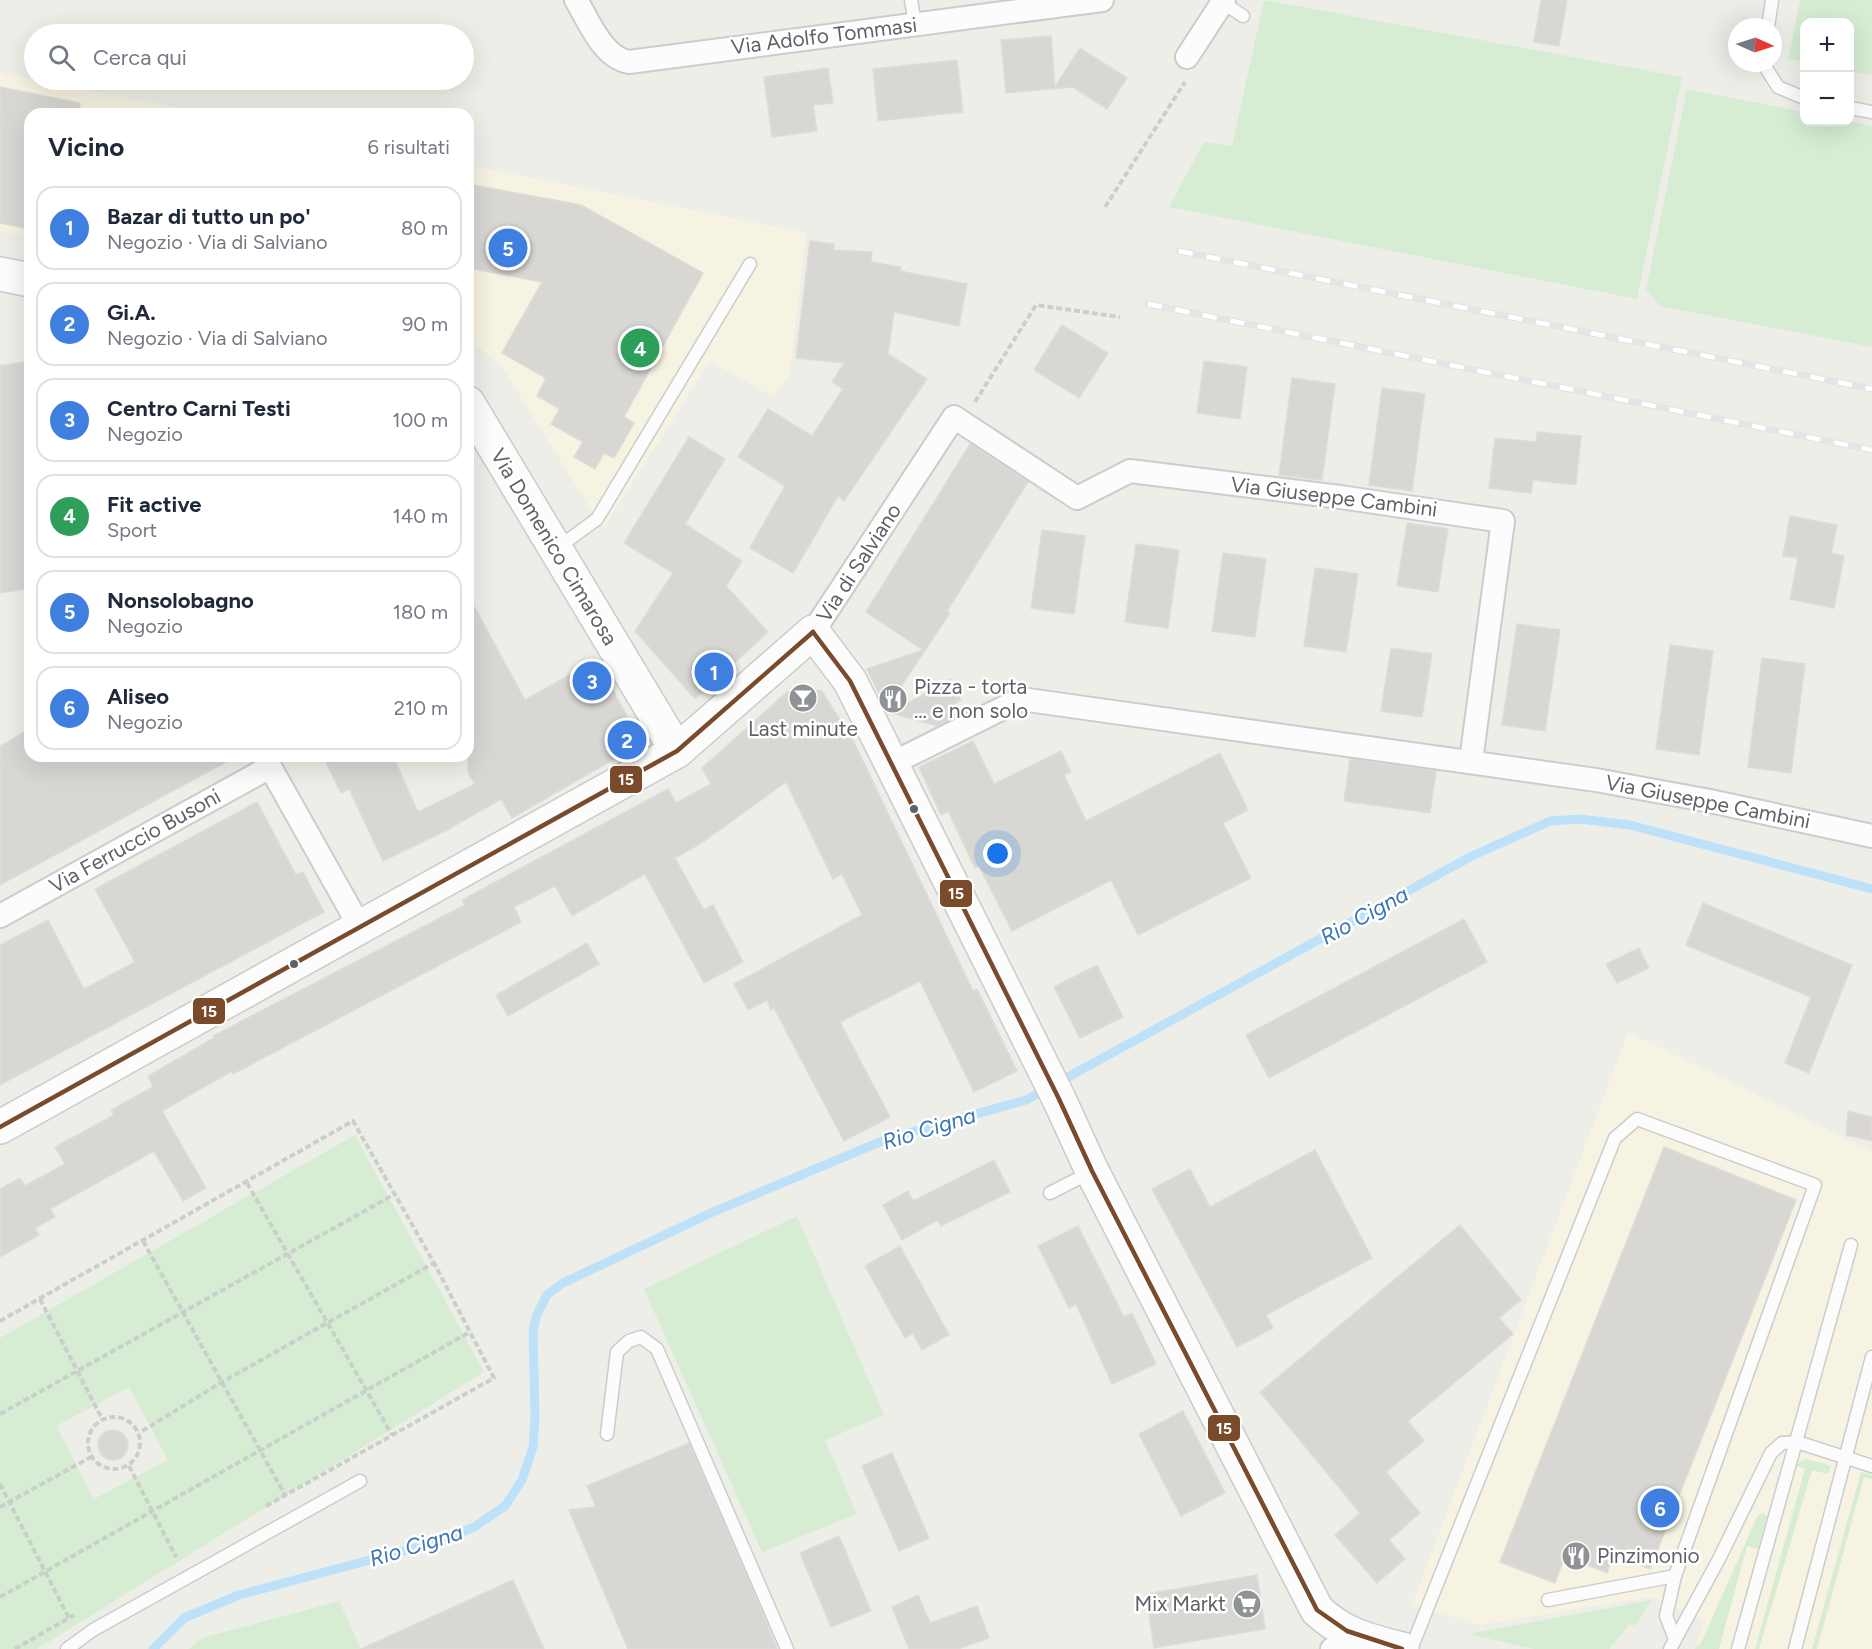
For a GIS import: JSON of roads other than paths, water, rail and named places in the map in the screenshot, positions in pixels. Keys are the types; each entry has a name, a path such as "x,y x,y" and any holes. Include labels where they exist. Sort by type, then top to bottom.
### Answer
{"street":[{"name":"Via Adolfo Tommasi","path":"576,0 608,51 618,60 629,62 915,24 1024,5 1102,0"},
{"path":"1187,67 1223,1"},
{"path":"0,274 24,279"},
{"name":"Via Domenico Cimarosa","path":"474,414 677,751"},
{"name":"Via di Salviano","path":"0,1127 677,751 813,632 954,417"},
{"name":"Via Giuseppe Cambini","path":"954,417 1077,498 1130,471 1340,497 1503,521 1471,761"},
{"path":"813,632 850,681 1059,1099 1092,1171 1317,1610 1350,1645 1402,1649"},
{"name":"Via Giuseppe Cambini","path":"891,764 1021,699 1471,761 1710,801 1872,836"},
{"name":"Via Ferruccio Busoni","path":"0,916 265,762"},
{"path":"268,762 360,927"}],"lane":[{"path":"911,0 915,24"},
{"path":"1769,18 1772,0"},
{"path":"1223,1 1243,16"},
{"path":"1769,72 1778,87 1800,96"},
{"path":"1854,109 1872,112"},
{"path":"555,550 597,519 750,264"},
{"path":"1411,1649 1615,1138 1637,1119 1815,1185 1675,1576 1666,1616 1672,1644"},
{"path":"1050,1193 1092,1171"},
{"path":"1738,1649 1851,1245"},
{"path":"607,1434 617,1352 629,1341 641,1337 657,1349 787,1649"},
{"path":"1795,1649 1872,1357"},
{"path":"1672,1644 1719,1559 1771,1453 1782,1443 1797,1442 1872,1466"},
{"path":"68,1649 93,1630 360,1481"},
{"path":"1548,1600 1675,1576"}],"waterway":[{"name":"Rio Cigna","path":"153,1649 184,1618 239,1595 437,1542 474,1527 505,1506 522,1480 533,1447 535,1417 533,1332 536,1317 547,1295 563,1283 713,1212 887,1139 1026,1100 1470,857 1550,821 1580,819 1630,825 1872,889"}],"railway":[{"path":"1179,251 1872,389"},
{"path":"1148,304 1872,450"}],"place":[{"name":"Nonsolobagno","path":"508,248"},
{"name":"Fit active","path":"640,348"},
{"name":"Bazar di tutto un po'","path":"714,672"},
{"name":"Centro Carni Testi","path":"592,681"},
{"name":"Last minute","path":"803,698"},
{"name":"Pizza - torta … e non solo","path":"893,699"},
{"name":"Gi.A.","path":"627,740"},
{"name":"Aliseo","path":"1660,1508"},
{"name":"Pinzimonio","path":"1576,1556"},
{"name":"Mix Markt","path":"1247,1604"}]}
